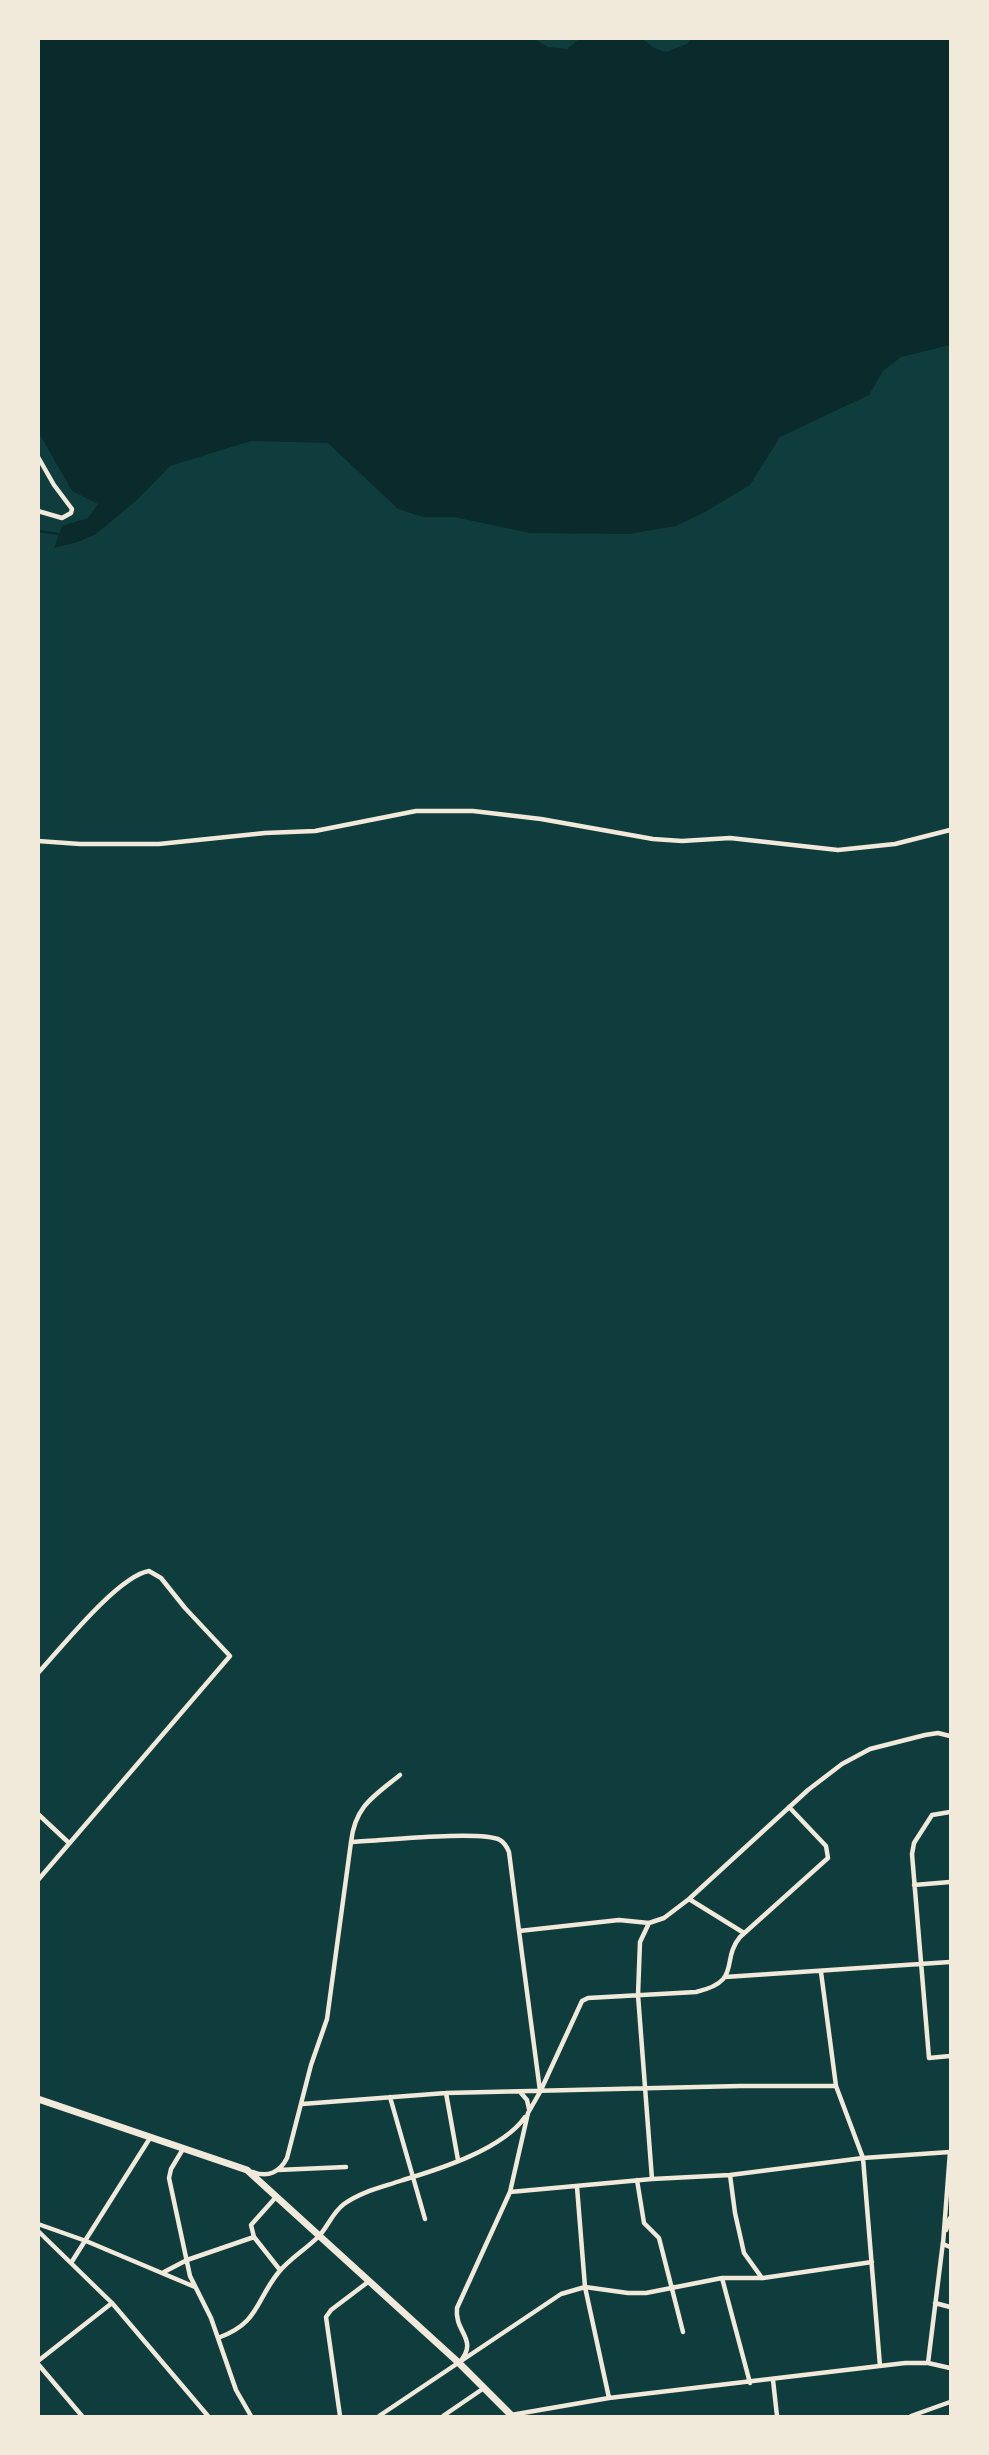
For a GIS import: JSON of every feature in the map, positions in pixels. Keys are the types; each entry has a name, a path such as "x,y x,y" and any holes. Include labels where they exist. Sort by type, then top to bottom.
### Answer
{"main road":[{"path":"38,2099 247,2170 512,2416"}],"street":[{"path":"38,457 72,509 71,513 62,518 38,511"},
{"path":"38,841 159,844 265,833 315,831 406,813 438,811 473,811 541,819 653,839 682,841 730,838 838,850 895,844 950,830"},
{"path":"38,1673 109,1597 137,1575 149,1570 161,1578 230,1656 38,1880"},
{"path":"519,1931 619,1920 649,1923 671,1913 689,1899 830,1772 862,1753 925,1735 938,1733 950,1736"},
{"path":"269,2190 265,2180 287,2158 311,2065 327,2020 354,1822 361,1809 400,1775"},
{"path":"218,2338 237,2330 248,2320 281,2270 319,2236 335,2212 353,2199 365,2192 458,2160 508,2136 528,2113 540,2092 583,2000 699,1992 724,1977 730,1967 733,1947 744,1933 828,1858 826,1846 789,1807"},
{"path":"950,1812 932,1815 914,1843 912,1854 929,2058 950,2056"},
{"path":"38,1814 69,1843"},
{"path":"351,1842 457,1837 493,1838 502,1841 509,1852 540,2092"},
{"path":"914,1885 950,1882"},
{"path":"689,1899 744,1933"},
{"path":"649,1923 640,1942 639,1995 652,2179"},
{"path":"724,1977 950,1962"},
{"path":"730,1967 734,1974 743,1976"},
{"path":"821,1972 836,2086 863,2158 880,2367"},
{"path":"302,2104 446,2094 836,2086"},
{"path":"459,2364 467,2353 468,2344 458,2323 457,2308 510,2192 528,2113 527,2101 520,2092"},
{"path":"446,2094 458,2160"},
{"path":"390,2097 425,2219"},
{"path":"71,2263 150,2138"},
{"path":"184,2148 171,2169 169,2178 187,2260 195,2288 218,2338 236,2390 251,2417"},
{"path":"510,2192 637,2180 730,2175 863,2158 950,2152 943,2244 928,2363"},
{"path":"277,2170 346,2167"},
{"path":"247,2170 262,2175 271,2174"},
{"path":"730,2175 744,2253 763,2278"},
{"path":"637,2180 644,2223 659,2238 683,2332"},
{"path":"577,2187 585,2287 609,2398"},
{"path":"276,2197 251,2225 254,2237 281,2270"},
{"path":"943,2244 950,2218"},
{"path":"38,2224 86,2241 195,2288"},
{"path":"38,2231 112,2303 208,2417"},
{"path":"163,2273 187,2260 254,2237"},
{"path":"943,2244 950,2247"},
{"path":"379,2417 561,2294 585,2287 636,2294 722,2278 763,2278 872,2262"},
{"path":"722,2278 750,2383"},
{"path":"340,2417 326,2317 331,2309 368,2282"},
{"path":"82,2417 38,2362 112,2303"},
{"path":"935,2303 950,2307"},
{"path":"512,2416 609,2398 880,2367 928,2363 950,2368"},
{"path":"773,2381 777,2416"},
{"path":"443,2417 484,2388"},
{"path":"911,2417 950,2402"},
{"path":"453,2417 454,2410"},
{"path":"923,2417 925,2410"}],"water":[{"path":"641,38 654,48 666,52 687,44 692,38 950,39 950,345 901,357 883,371 869,395 780,437 750,485 676,526 629,534 530,533 454,517 423,517 398,509 328,443 251,441 170,466 137,500 96,534 54,548 62,526 88,518 98,504 72,491 39,433 39,39 534,39 548,47 567,49 579,39"}],"waterway":[{"path":"38,531 58,534"}]}
